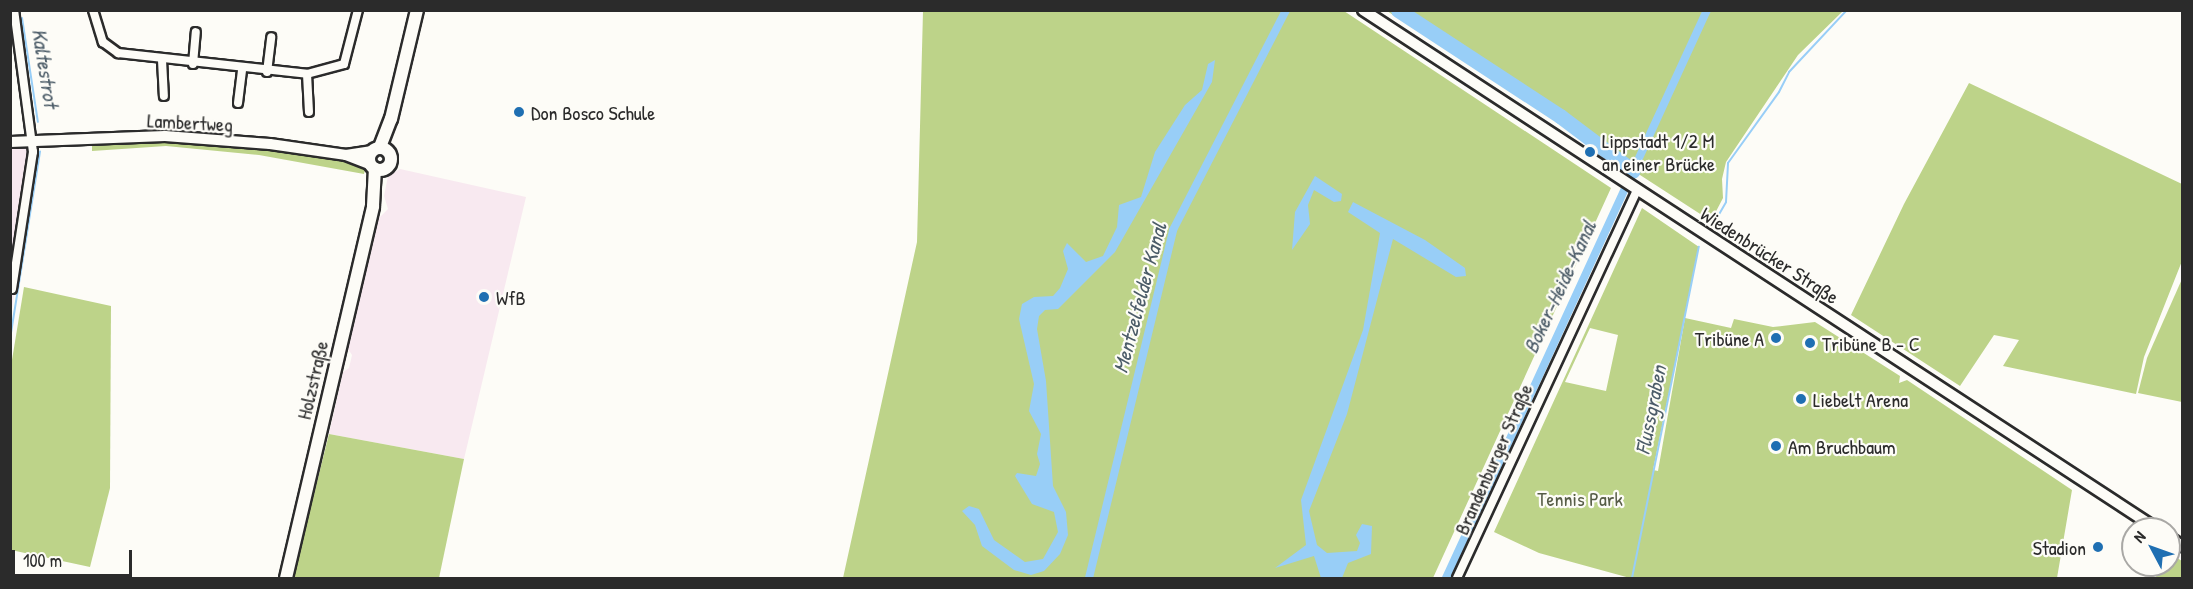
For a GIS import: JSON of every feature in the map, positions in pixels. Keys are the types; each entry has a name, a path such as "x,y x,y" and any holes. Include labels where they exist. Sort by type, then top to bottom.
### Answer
{"main road":[{"name":"Holzstraße","path":"286,579 375,191 378,158 391,119 417,10"}],"street":[{"path":"12,289 32,140 14,10"},
{"path":"93,10 98,33 109,48 129,56 267,72 308,74 344,64 358,10"},
{"name":"Wiedenbrücker Straße","path":"1363,10 2139,517"},
{"path":"194,64 196,32"},
{"path":"267,72 271,37"},
{"path":"162,60 164,96"},
{"path":"238,103 242,69"},
{"path":"308,74 309,112"},
{"name":"Lambertweg","path":"10,142 165,136 378,158"},
{"name":"Brandenburger Straße","path":"1457,579 1630,185"}],"shaded area":[{"path":"37,146 11,316 11,148"},
{"path":"400,169 526,197 464,459 329,434 343,372 349,368 352,355 348,349 378,219 388,209 384,196 388,176"}],"green space":[{"path":"923,11 1344,11 1611,188 1433,578 843,578 917,242"},
{"path":"1387,11 1843,11 1798,55 1726,162 1722,179 1723,198 1711,221"},
{"path":"1969,83 2182,184 2182,261 2144,357 2136,394 2003,366 2019,340 1994,335 1960,386 1851,315 1904,204"},
{"path":"167,140 292,152 354,162 365,170 364,174 259,155 166,146 92,151 92,143"},
{"name":"Tennis Park","path":"1642,208 1699,247 1653,470 1658,471 1685,318 1731,328 1734,319 1773,327 1815,322 1900,376 1899,383 1907,380 2072,490 2057,578 1630,578 1539,553 1494,532","holes":["1590,328 1618,335 1606,391 1565,382"]},
{"path":"2182,279 2182,402 2138,393 2147,358"},
{"path":"24,287 111,306 110,488 90,567 11,550 11,366"},
{"path":"329,434 464,459 439,578 293,578"},
{"path":"2182,561 2182,578 2156,578 2181,577"}],"water":[{"path":"1215,60 1212,82 1115,252 1058,309 1045,310 1039,316 1037,329 1046,381 1053,486 1066,512 1068,535 1060,554 1044,571 1031,575 1014,570 982,546 975,525 962,511 969,506 979,509 994,540 1025,562 1043,559 1058,532 1054,512 1032,504 1015,476 1017,473 1036,476 1040,464 1037,454 1041,434 1029,411 1034,384 1019,319 1022,304 1034,297 1053,296 1060,288 1068,269 1063,251 1067,243 1086,262 1103,256 1117,227 1119,205 1141,197 1155,152 1185,105 1202,90 1208,64"},
{"path":"1315,176 1342,194 1341,201 1334,202 1314,190 1308,205 1310,224 1292,250 1295,212"},
{"path":"1353,202 1425,240 1465,268 1466,276 1456,277 1393,239 1347,414 1309,511 1317,545 1327,553 1357,551 1360,543 1356,535 1362,524 1372,526 1371,554 1348,563 1342,578 1321,578 1314,556 1275,568 1306,545 1301,500 1363,330 1380,233 1348,212"}],"waterway":[{"name":"Mentzelfelder Kanal","path":"1089,578 1173,230 1286,10"},
{"path":"1398,10 1560,116 1633,171"},
{"name":"Boker-Heide-Kanal","path":"1446,578 1707,10"},
{"name":"Flussgraben","path":"1714,223 1726,202 1728,163 1779,92 1789,72 1847,10"},
{"name":"Kaltestrot","path":"22,18 38,122"},
{"name":"Kaltestrot","path":"10,339 40,151"},
{"name":"Flussgraben","path":"1632,578 1699,247"}],"place":[{"name":"Don Bosco Schule","path":"519,112"},
{"name":"Lippstadt 1/2 M an einer Brücke","path":"1590,152"},
{"name":"WfB","path":"484,297"},
{"name":"Tribüne A","path":"1776,338"},
{"name":"Tribüne B - C","path":"1810,343"},
{"name":"Liebelt Arena","path":"1801,399"},
{"name":"Am Bruchbaum","path":"1776,446"},
{"name":"Stadion","path":"2098,547"}]}
